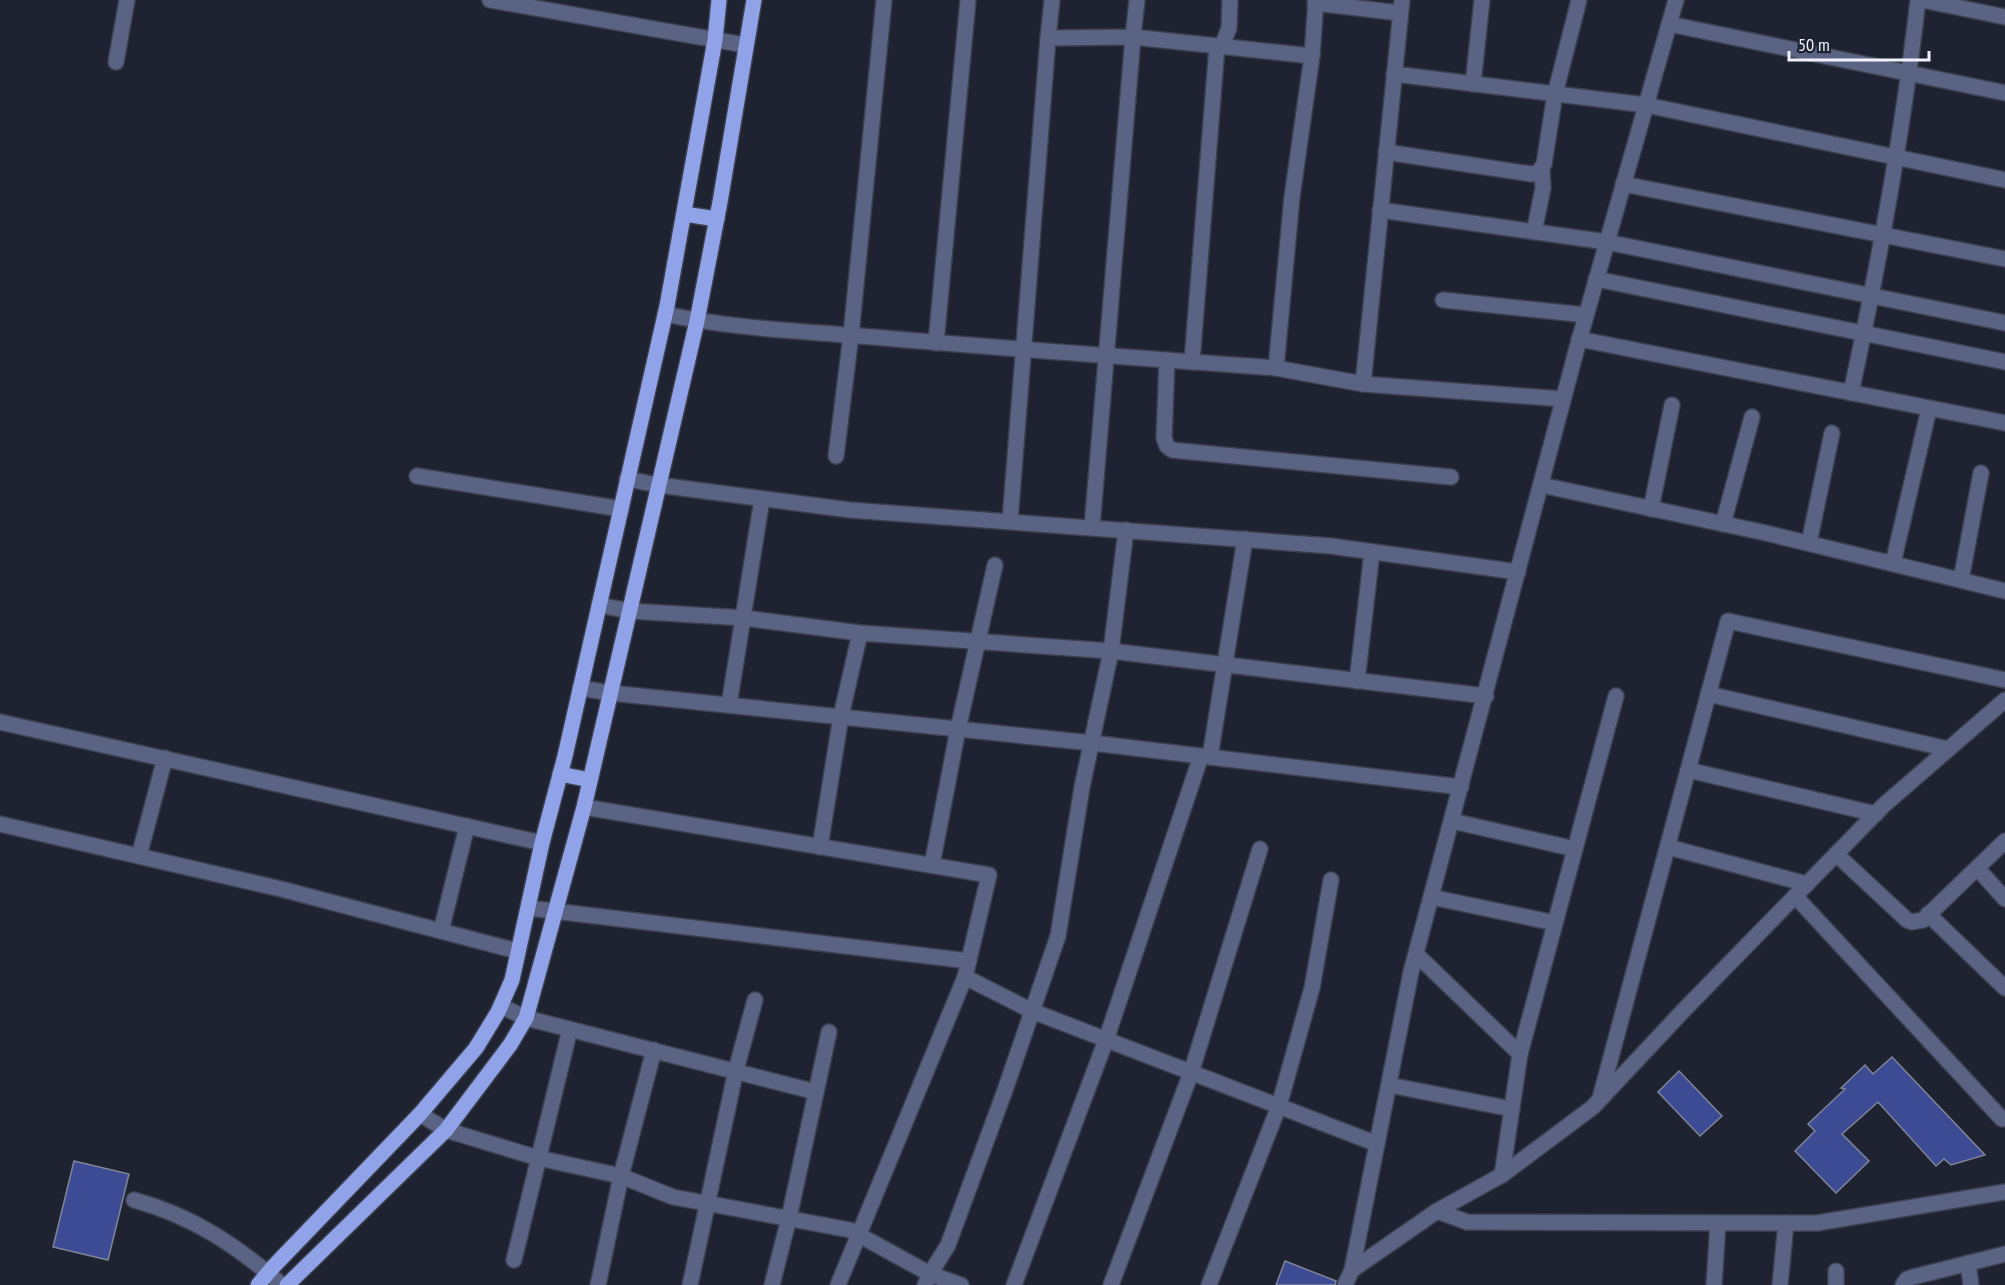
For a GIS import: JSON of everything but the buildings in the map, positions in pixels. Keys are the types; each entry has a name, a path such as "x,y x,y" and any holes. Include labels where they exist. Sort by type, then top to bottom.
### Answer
{"main road":[{"path":"258,1285 420,1114 476,1048 501,1006 512,980 665,314 715,40 719,0"},
{"path":"287,1285 446,1130 510,1045 526,1018 584,807 696,321 717,219 754,0"},
{"path":"684,214 717,219"},
{"path":"560,774 590,780"}],"street":[{"path":"116,62 126,0"},
{"path":"490,0 745,45"},
{"path":"836,456 851,335 884,0"},
{"path":"936,343 968,0"},
{"path":"1010,521 1052,0"},
{"path":"1092,527 1137,0"},
{"path":"1192,362 1219,46 1229,28 1230,0"},
{"path":"1473,84 1482,0"},
{"path":"1534,232 1543,189 1542,169 1555,94 1579,0"},
{"path":"1345,1285 1352,1270 1416,954 1579,339 1676,0"},
{"path":"1851,393 1872,296 1920,0 2005,17"},
{"path":"1276,368 1292,197 1312,56 1316,1 1401,7 1363,384"},
{"path":"1669,24 2005,93"},
{"path":"1048,38 1133,37 1312,56"},
{"path":"1394,74 1646,105 2005,180"},
{"path":"1386,153 1531,174 1538,173 1542,169"},
{"path":"1623,183 2005,259"},
{"path":"1380,210 1607,242 2005,323"},
{"path":"1596,279 2005,362"},
{"path":"1443,300 1586,315"},
{"path":"665,314 696,321 936,343 1276,368 1363,384 1563,399"},
{"path":"1579,339 2005,423"},
{"path":"1167,360 1164,438 1167,446 1172,450 1450,477"},
{"path":"1652,509 1672,405"},
{"path":"1893,562 1929,409"},
{"path":"1723,524 1752,417"},
{"path":"1809,543 1832,433"},
{"path":"1961,580 1981,473"},
{"path":"417,476 621,509"},
{"path":"627,479 850,510 1331,546 1518,572"},
{"path":"1541,485 1893,562 2005,591"},
{"path":"729,705 762,499"},
{"path":"927,1279 948,1245 1058,936 1082,787 1111,651 1126,530"},
{"path":"1014,1285 1106,1040 1205,756 1226,665 1245,539"},
{"path":"1357,681 1372,552"},
{"path":"932,865 958,729 995,565"},
{"path":"599,605 630,611 744,618 860,633 1111,651 1486,696"},
{"path":"1600,1100 1728,621 2005,680"},
{"path":"820,847 841,716 860,633"},
{"path":"580,688 1092,743 1461,787"},
{"path":"1708,694 1948,749"},
{"path":"1502,1175 1520,1054 1616,696"},
{"path":"1352,1270 1437,1211 1502,1175 1600,1100 1876,814 2005,700"},
{"path":"0,722 542,843"},
{"path":"139,856 165,758"},
{"path":"1688,770 1876,814"},
{"path":"584,807 989,875 967,969 838,1285"},
{"path":"1452,821 1575,849"},
{"path":"0,824 281,889 518,951"},
{"path":"441,931 467,826"},
{"path":"1836,854 1907,920 1917,922 2005,842"},
{"path":"1668,847 1807,884"},
{"path":"1111,1285 1191,1073 1260,849"},
{"path":"1977,868 2005,899"},
{"path":"1209,1285 1279,1106 1312,988 1331,880"},
{"path":"1795,896 2002,1119"},
{"path":"1431,897 1555,923"},
{"path":"529,908 967,969 1032,1011 1377,1144"},
{"path":"1928,914 2005,988"},
{"path":"1416,954 1520,1054"},
{"path":"690,1285 736,1070 755,1000"},
{"path":"501,1006 526,1018 816,1092"},
{"path":"514,1260 570,1029"},
{"path":"772,1285 789,1218 829,1032"},
{"path":"598,1285 621,1176 654,1050"},
{"path":"1389,1085 1512,1109"},
{"path":"420,1114 446,1130 538,1158 621,1176 673,1197 850,1230 927,1279 961,1285"},
{"path":"1437,1211 1467,1222 1817,1222 2005,1192"},
{"path":"134,1200 185,1217 241,1250 282,1285"},
{"path":"1714,1285 1718,1222"},
{"path":"1780,1285 1786,1222"},
{"path":"1903,1285 1913,1276 2005,1254"},
{"path":"1968,1263 1971,1285"}]}
